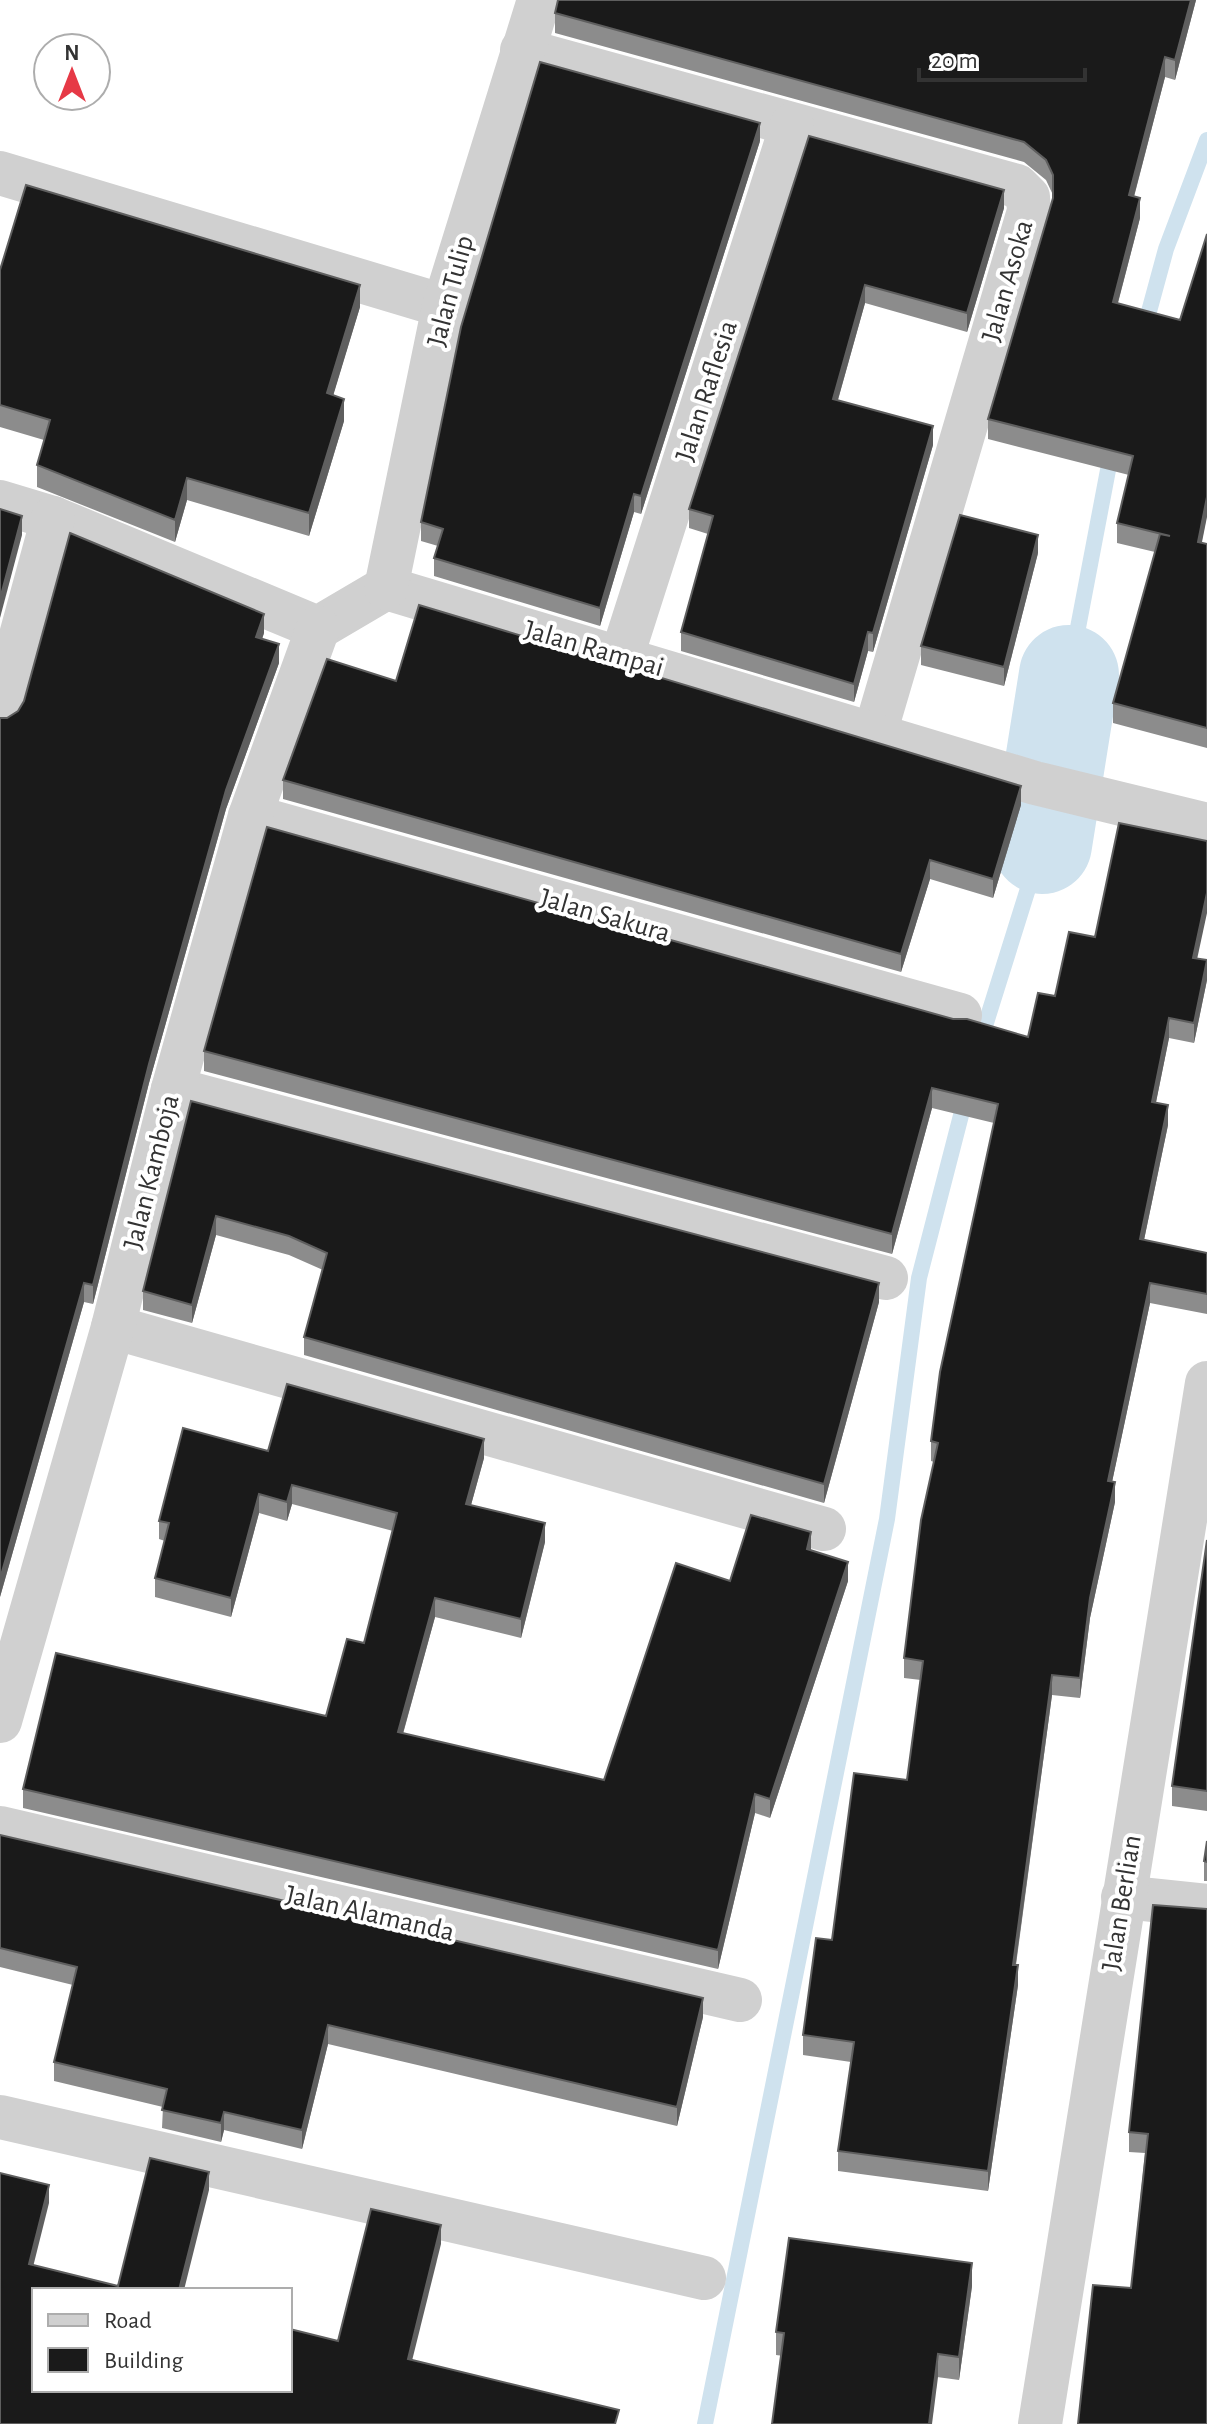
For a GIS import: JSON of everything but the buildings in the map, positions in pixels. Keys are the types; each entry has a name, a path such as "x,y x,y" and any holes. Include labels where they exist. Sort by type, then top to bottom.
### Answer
{"street":[{"name":"Jalan Tulip","path":"386,588 444,306 539,0"},
{"name":"Jalan Asoka","path":"522,50 1017,186 1028,197 1029,211 875,733"},
{"name":"Jalan Raflesia","path":"622,656 792,125"},
{"path":"0,173 444,306"},
{"path":"0,502 53,518 318,628 386,588"},
{"path":"0,713 53,518"},
{"name":"Jalan Rampai","path":"386,588 622,656 1035,783 1207,825"},
{"name":"Jalan Kamboja","path":"0,1721 113,1327 173,1089 250,816 318,628"},
{"name":"Jalan Sakura","path":"250,816 960,1015"},
{"path":"173,1089 886,1278"},
{"path":"113,1327 824,1529"},
{"name":"Jalan Berlian","path":"1040,2424 1207,1383"},
{"name":"Jalan Alamanda","path":"0,1828 740,2000"},
{"path":"1123,1897 1207,1906"},
{"path":"0,2117 704,2278"}],"waterway":[{"path":"1144,330 1166,249 1207,140"},
{"path":"1069,675 1112,449"},
{"path":"1042,844 1069,675"},
{"path":"980,1042 1042,844"},
{"path":"705,2424 887,1519 919,1278 966,1096"}]}
